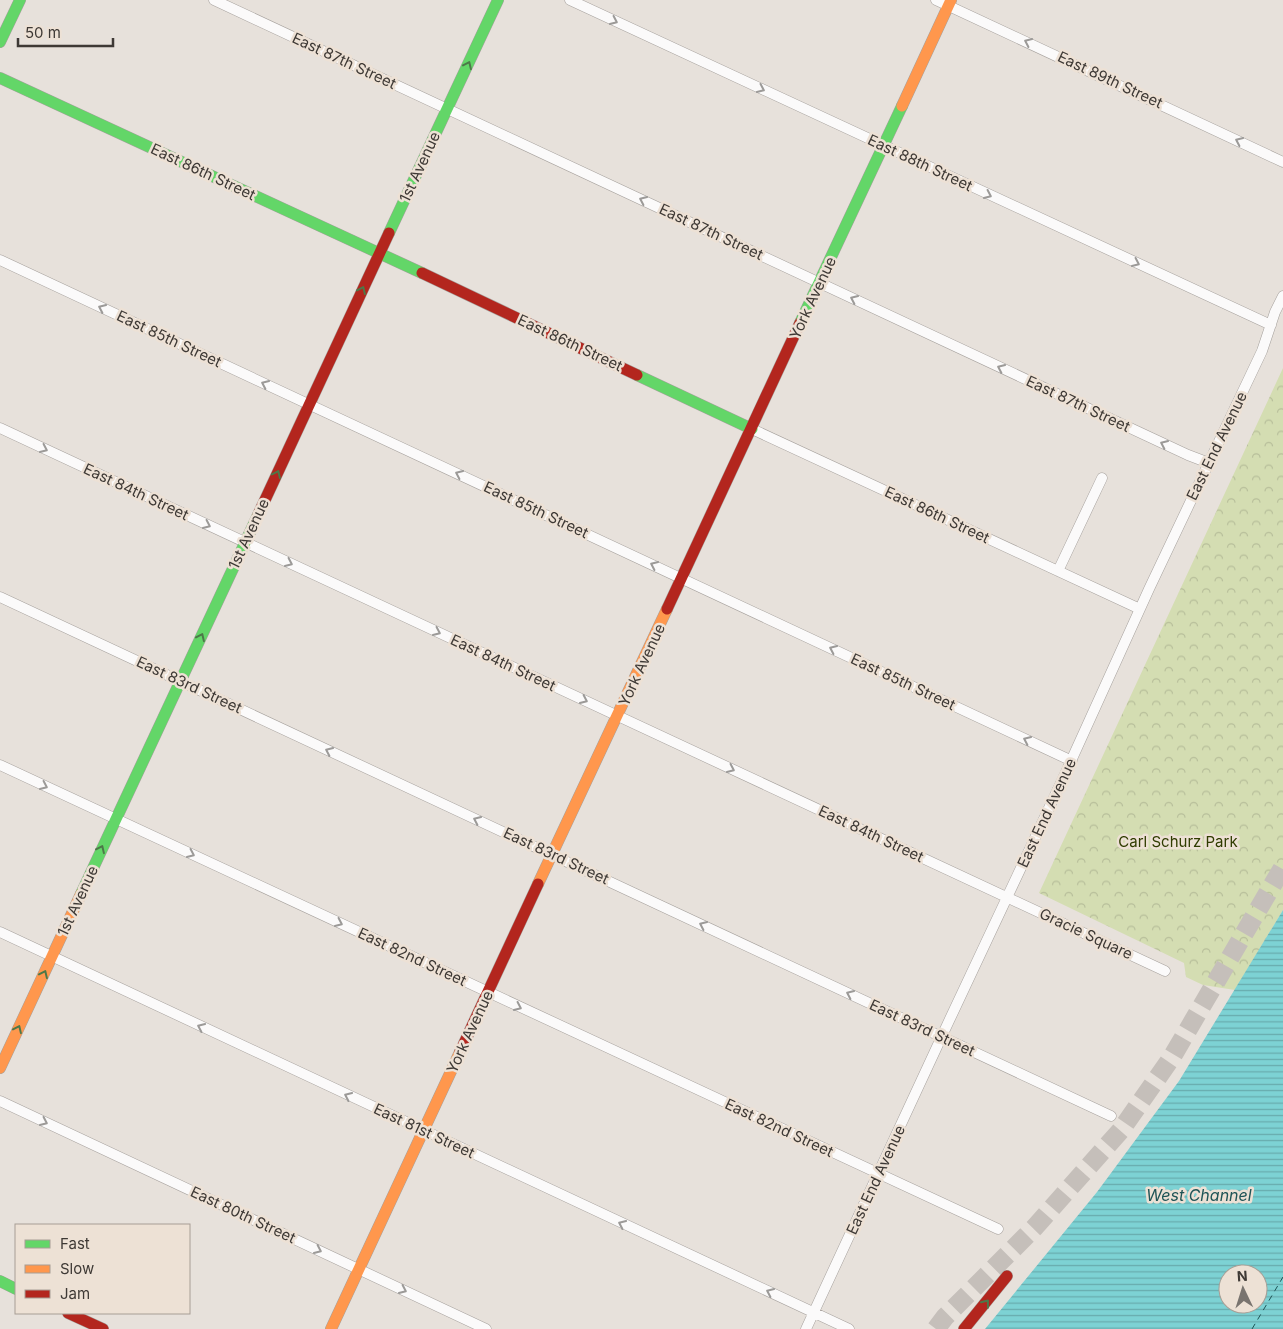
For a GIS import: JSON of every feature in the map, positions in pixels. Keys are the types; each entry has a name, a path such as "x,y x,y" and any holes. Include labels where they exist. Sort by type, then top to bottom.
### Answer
{"main road":[{"path":"0,42 20,0"},
{"name":"1st Avenue","path":"0,1068 498,0"},
{"name":"York Avenue","path":"331,1329 950,3"},
{"name":"East 86th Street","path":"0,78 379,253 752,429"},
{"path":"964,1329 1007,1276"},
{"path":"0,1281 15,1288"},
{"path":"70,1314 103,1329"}],"street":[{"name":"East 87th Street","path":"214,0 1188,455 1209,463"},
{"name":"East 88th Street","path":"570,0 1271,325"},
{"name":"East 89th Street","path":"936,0 950,3 1283,162"},
{"name":"East 85th Street","path":"0,260 1072,760"},
{"name":"East End Avenue","path":"806,1329 1262,350 1275,312 1283,296"},
{"name":"East 84th Street","path":"0,428 1007,897"},
{"name":"East 86th Street","path":"752,429 1140,610"},
{"path":"1058,571 1102,478"},
{"name":"East 83rd Street","path":"0,597 1111,1116"},
{"name":"East 82nd Street","path":"0,765 878,1175 998,1229"},
{"name":"Gracie Square","path":"1007,897 1165,971"},
{"name":"East 81st Street","path":"0,932 849,1329"},
{"name":"East 80th Street","path":"0,1101 486,1329"}],"green space":[{"name":"Carl Schurz Park","path":"1283,368 1283,910 1235,990 1203,985 1186,977 1184,963 1039,893"}],"water":[{"name":"West Channel","path":"1283,910 1283,1329 985,1329 1097,1192 1179,1081"}],"ferry route":[{"path":"1252,1329 1283,1277"}],"tunnel":[{"path":"936,1329 945,1317 1035,1227 1121,1130 1172,1057 1283,867"}],"traffic: fast":[{"path":"0,42 20,0"},
{"path":"389,233 498,0"},
{"path":"0,78 422,273"},
{"path":"800,323 902,106"},
{"path":"637,375 752,429"},
{"path":"81,894 258,515"},
{"path":"0,1281 15,1288"}],"traffic: slow":[{"path":"902,106 951,0"},
{"path":"538,884 667,609"},
{"path":"0,1068 81,894"},
{"path":"331,1329 460,1052"}],"traffic: jam":[{"path":"258,515 389,233"},
{"path":"422,273 637,375"},
{"path":"667,609 800,323"},
{"path":"460,1052 538,884"},
{"path":"964,1329 1007,1276"},
{"path":"70,1314 103,1329"}]}
